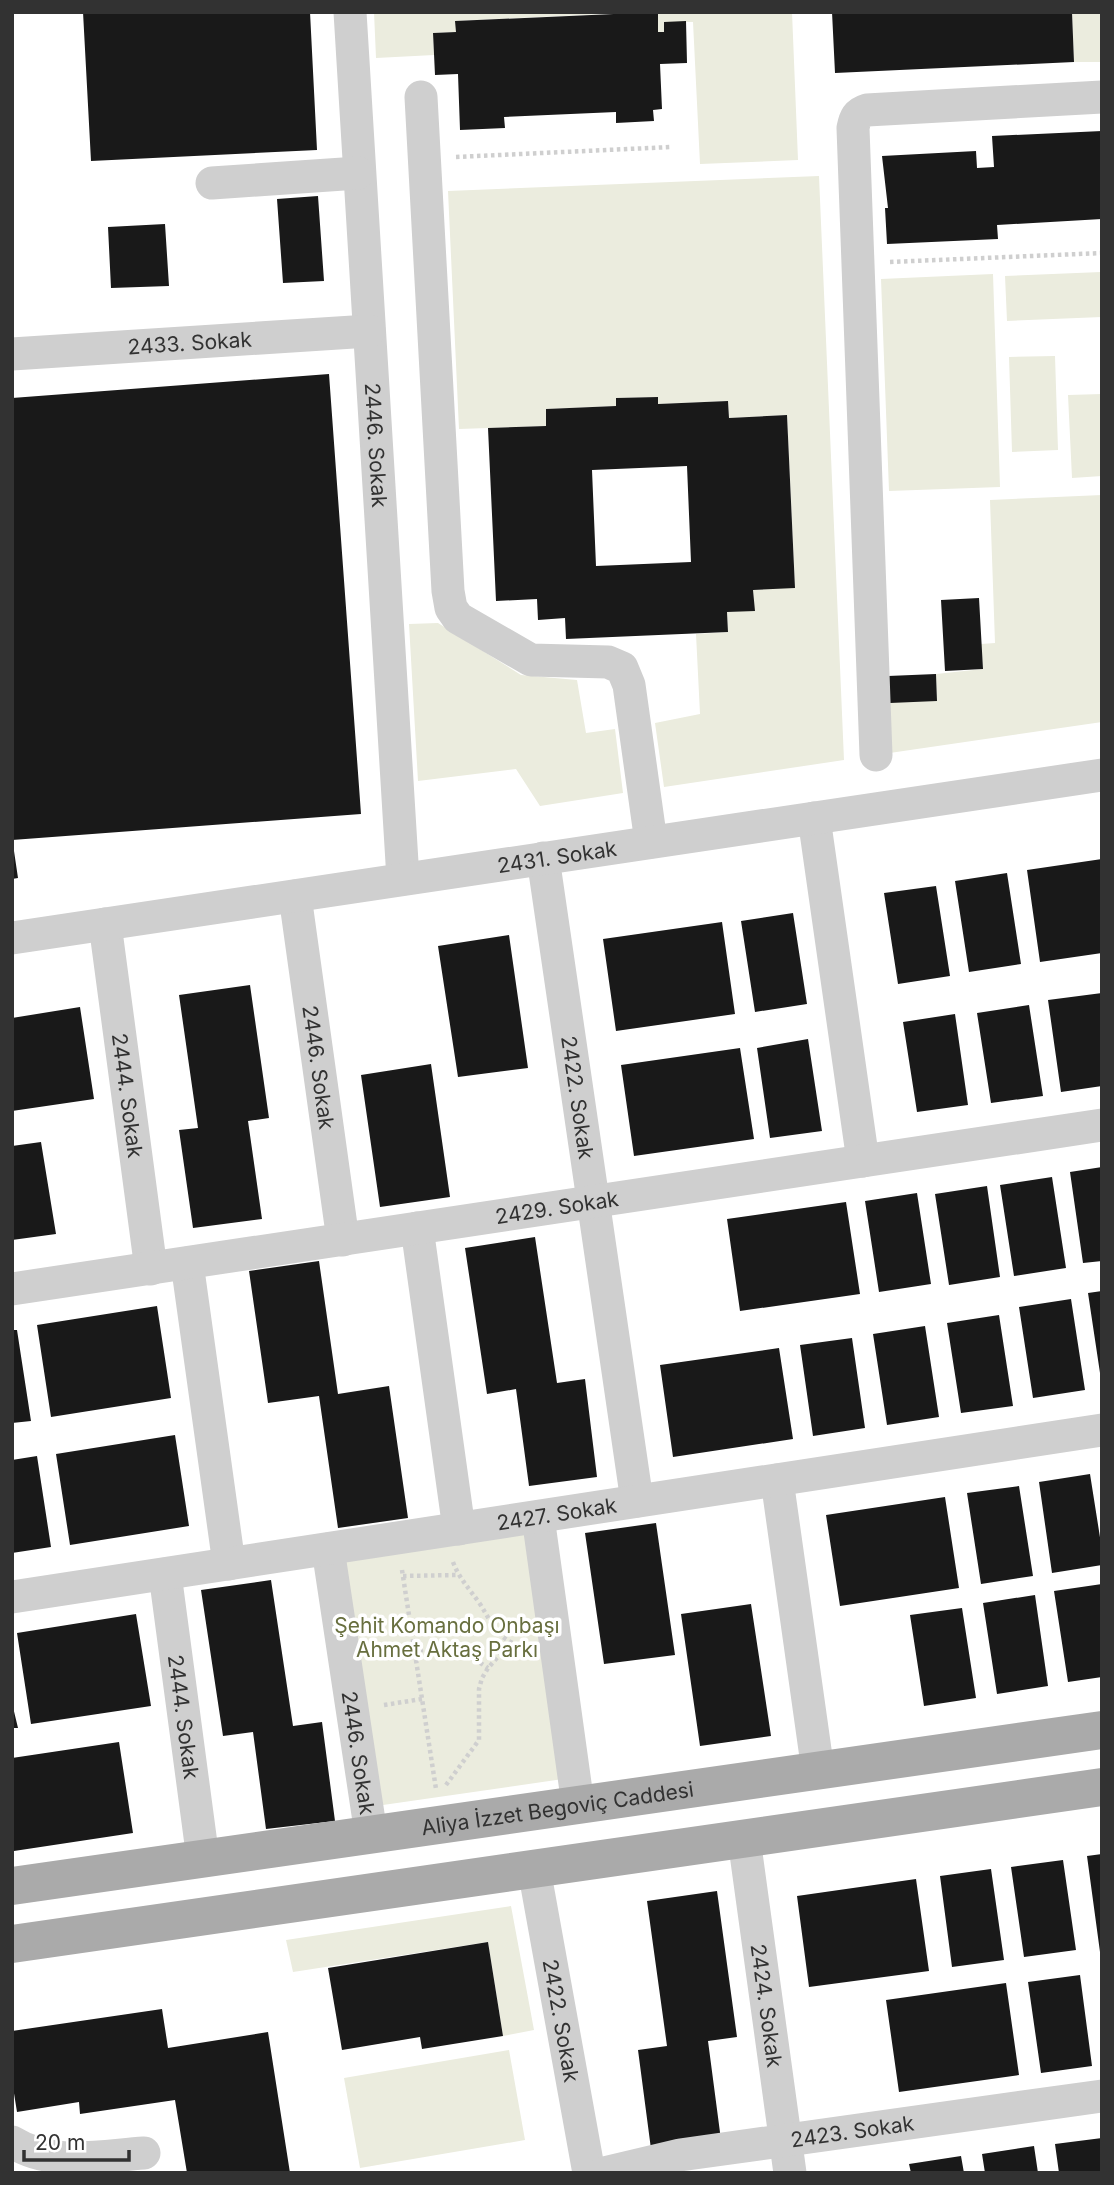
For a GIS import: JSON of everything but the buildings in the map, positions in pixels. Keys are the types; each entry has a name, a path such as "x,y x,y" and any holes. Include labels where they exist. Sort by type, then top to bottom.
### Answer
{"main road":[{"name":"Aliya İzzet Begoviç Caddesi","path":"12,1886 1102,1730"},
{"path":"12,1944 1102,1787"}],"street":[{"name":"2446. Sokak","path":"350,12 403,879"},
{"path":"421,97 451,608 458,618 531,660 608,662 622,668 629,685 651,842"},
{"path":"876,755 853,128 855,118 859,112 1102,97"},
{"path":"212,183 358,173"},
{"name":"2433. Sokak","path":"12,354 369,331"},
{"name":"2431. Sokak","path":"12,938 1102,775"},
{"path":"814,818 863,1161"},
{"name":"2422. Sokak","path":"543,858 637,1501"},
{"name":"2446. Sokak","path":"295,896 343,1240"},
{"name":"2444. Sokak","path":"105,924 151,1269"},
{"name":"2429. Sokak","path":"12,1289 1102,1125"},
{"path":"417,1228 452,1530"},
{"path":"187,1263 229,1564"},
{"name":"2427. Sokak","path":"12,1597 1102,1430"},
{"path":"778,1480 818,1771"},
{"path":"538,1517 578,1805"},
{"name":"2446. Sokak","path":"328,1549 371,1834"},
{"name":"2444. Sokak","path":"165,1574 203,1859"},
{"name":"2424. Sokak","path":"744,1839 790,2173"},
{"name":"2422. Sokak","path":"534,1869 589,2173"},
{"name":"2423. Sokak","path":"604,2173 680,2155 1102,2096"},
{"path":"12,2143 27,2152 65,2159 144,2153"}],"path":[{"path":"424,158 671,147"},
{"path":"858,264 1102,253"},
{"path":"452,1530 458,1575 490,1624 510,1643 559,1662"},
{"path":"397,1538 437,1797 479,1740 480,1689 488,1668 510,1643"},
{"path":"403,1576 458,1575"},
{"path":"345,1661 441,1649 458,1651 473,1657 488,1668"}],"green space":[{"path":"374,12 652,12 456,21 456,32 433,33 434,55 376,58"},
{"path":"658,12 792,12 798,160 700,164 693,22 664,22 664,32 658,32"},
{"path":"1072,12 1102,12 1102,62 1074,62"},
{"path":"819,176 844,760 664,787 655,723 700,714 696,634 728,632 727,612 754,610 753,590 795,587 787,415 729,418 728,401 658,404 657,397 616,398 616,406 546,409 546,426 459,429 448,191"},
{"path":"1101,272 1102,317 1007,321 1005,276"},
{"path":"993,274 1000,487 889,491 881,279"},
{"path":"1055,356 1058,450 1012,452 1009,357"},
{"path":"1102,394 1102,476 1072,478 1068,395"},
{"path":"1102,495 1102,722 876,755 888,676 937,701 936,674 983,669 981,644 995,643 990,500"},
{"path":"438,623 521,675 577,680 586,733 615,729 623,793 540,806 516,769 418,781 409,624"},
{"name":"Şehit Komando Onbaşı Ahmet Aktaş Parkı","path":"527,1528 563,1779 376,1806 339,1556"},
{"path":"511,1906 534,2030 503,2036 488,1942 293,1972 286,1940"},
{"path":"509,2050 525,2140 360,2168 344,2078"}]}
